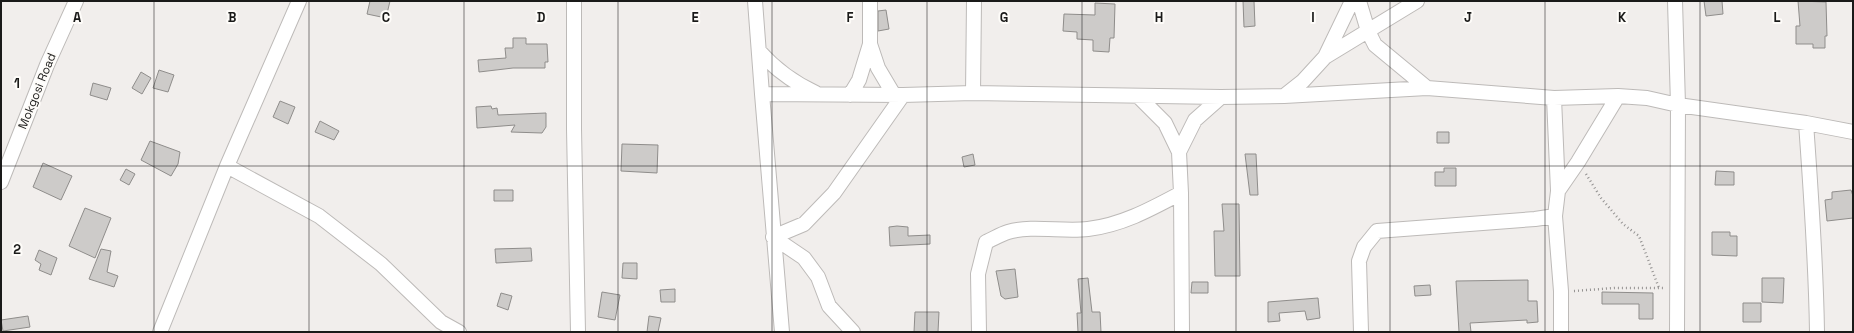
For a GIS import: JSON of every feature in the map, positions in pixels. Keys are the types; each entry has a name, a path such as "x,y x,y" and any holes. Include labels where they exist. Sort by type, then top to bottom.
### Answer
{"street":[{"name":"Mokgosi Road","path":"1,182 47,65 76,1"},
{"path":"160,332 227,166 299,1"},
{"path":"574,1 574,129 578,332"},
{"path":"755,1 773,237 782,332"},
{"path":"850,95 859,80 870,44 870,1"},
{"path":"974,1 974,93"},
{"path":"1325,57 1352,1"},
{"path":"1359,1 1368,31 1375,45 1427,88"},
{"path":"1284,96 1303,81 1325,57 1418,1"},
{"path":"1675,1 1678,105 1677,332"},
{"path":"870,44 878,68 898,95"},
{"path":"759,51 770,63 803,88 819,94"},
{"path":"762,94 898,95 974,93 1221,97 1284,96 1427,88 1554,98 1618,96 1647,98 1678,105 1806,123 1853,132"},
{"path":"773,237 804,224 834,193 898,95"},
{"path":"1138,96 1165,123 1179,152 1181,194 1182,332"},
{"path":"1558,191 1578,162 1618,96"},
{"path":"1179,152 1195,120 1221,97"},
{"path":"1554,98 1558,191 1555,216 1561,291 1561,332"},
{"path":"1806,123 1812,201 1817,332"},
{"path":"227,166 319,216 381,264 441,322 459,332"},
{"path":"979,332 978,274 986,242 1009,232 1041,229 1087,229 1111,225 1133,218 1181,194"},
{"path":"1361,332 1358,261 1364,247 1377,231 1535,219 1555,216"},
{"path":"773,237 804,258 818,277 829,306 853,332"}],"path":[{"path":"1578,162 1601,198 1623,224 1639,236 1659,288"},
{"path":"1561,291 1614,288 1677,288"}],"building":[{"path":"370,1 390,1 386,18 367,14"},
{"path":"1243,1 1254,1 1255,26 1244,27"},
{"path":"1704,1 1722,1 1723,14 1706,16"},
{"path":"1798,1 1826,2 1827,36 1825,36 1825,48 1813,48 1813,44 1796,44 1796,26 1800,26"},
{"path":"1095,3 1115,4 1114,38 1110,38 1109,52 1093,51 1093,40 1077,39 1077,32 1063,31 1064,14 1095,15"},
{"path":"886,10 889,29 878,31 878,11"},
{"path":"513,38 526,38 526,44 547,44 548,62 545,62 545,68 513,68 479,72 478,60 506,58 505,48 513,48"},
{"path":"159,70 174,75 168,92 153,88"},
{"path":"141,72 151,78 142,94 132,88"},
{"path":"93,83 111,88 107,100 90,95"},
{"path":"280,101 295,107 288,124 273,117"},
{"path":"491,106 492,109 497,108 498,115 546,113 546,127 542,133 511,132 515,125 477,128 476,107"},
{"path":"320,121 339,131 334,140 315,132"},
{"path":"1437,132 1449,132 1449,143 1437,143"},
{"path":"150,141 180,152 178,164 171,176 141,160"},
{"path":"622,144 658,145 657,173 621,171"},
{"path":"973,154 975,165 964,167 962,157"},
{"path":"1245,154 1256,154 1258,195 1250,195"},
{"path":"43,163 72,176 61,200 33,187"},
{"path":"1444,168 1456,168 1456,186 1435,186 1435,172 1444,172"},
{"path":"126,169 135,174 129,185 120,180"},
{"path":"1716,171 1734,172 1734,185 1715,185"},
{"path":"494,190 513,190 513,201 494,201"},
{"path":"1851,190 1853,196 1853,218 1827,221 1825,200 1832,199 1832,192"},
{"path":"1222,204 1239,204 1240,276 1215,276 1214,231 1224,231"},
{"path":"85,208 111,218 95,258 69,246"},
{"path":"889,227 908,227 908,236 930,235 930,244 890,246"},
{"path":"1712,232 1730,232 1730,236 1737,236 1737,256 1712,255"},
{"path":"531,248 532,261 496,263 495,249"},
{"path":"101,249 111,251 107,272 118,276 114,287 89,279"},
{"path":"39,250 57,258 51,275 39,270 41,264 35,260"},
{"path":"623,263 637,263 637,279 622,278"},
{"path":"1015,269 1018,297 1005,299 1001,296 996,271"},
{"path":"1088,278 1092,312 1100,312 1101,332 1078,332 1077,313 1081,313 1078,279"},
{"path":"1762,278 1784,278 1783,303 1762,302"},
{"path":"1528,280 1528,301 1537,301 1538,322 1527,323 1527,320 1470,323 1471,332 1459,332 1456,281"},
{"path":"1192,282 1208,282 1208,293 1191,293"},
{"path":"1430,285 1431,295 1415,296 1414,286"},
{"path":"675,289 675,302 661,302 660,290"},
{"path":"602,292 620,295 615,320 598,317"},
{"path":"1602,292 1653,293 1653,319 1639,319 1639,304 1602,304"},
{"path":"501,293 512,296 508,310 497,306"},
{"path":"1318,298 1320,318 1307,320 1305,311 1279,313 1280,321 1268,322 1268,302"},
{"path":"1743,303 1761,303 1761,322 1743,322"},
{"path":"915,312 939,312 938,332 914,332"},
{"path":"28,316 30,327 3,331 1,320"},
{"path":"649,316 661,318 658,332 647,332"}]}
